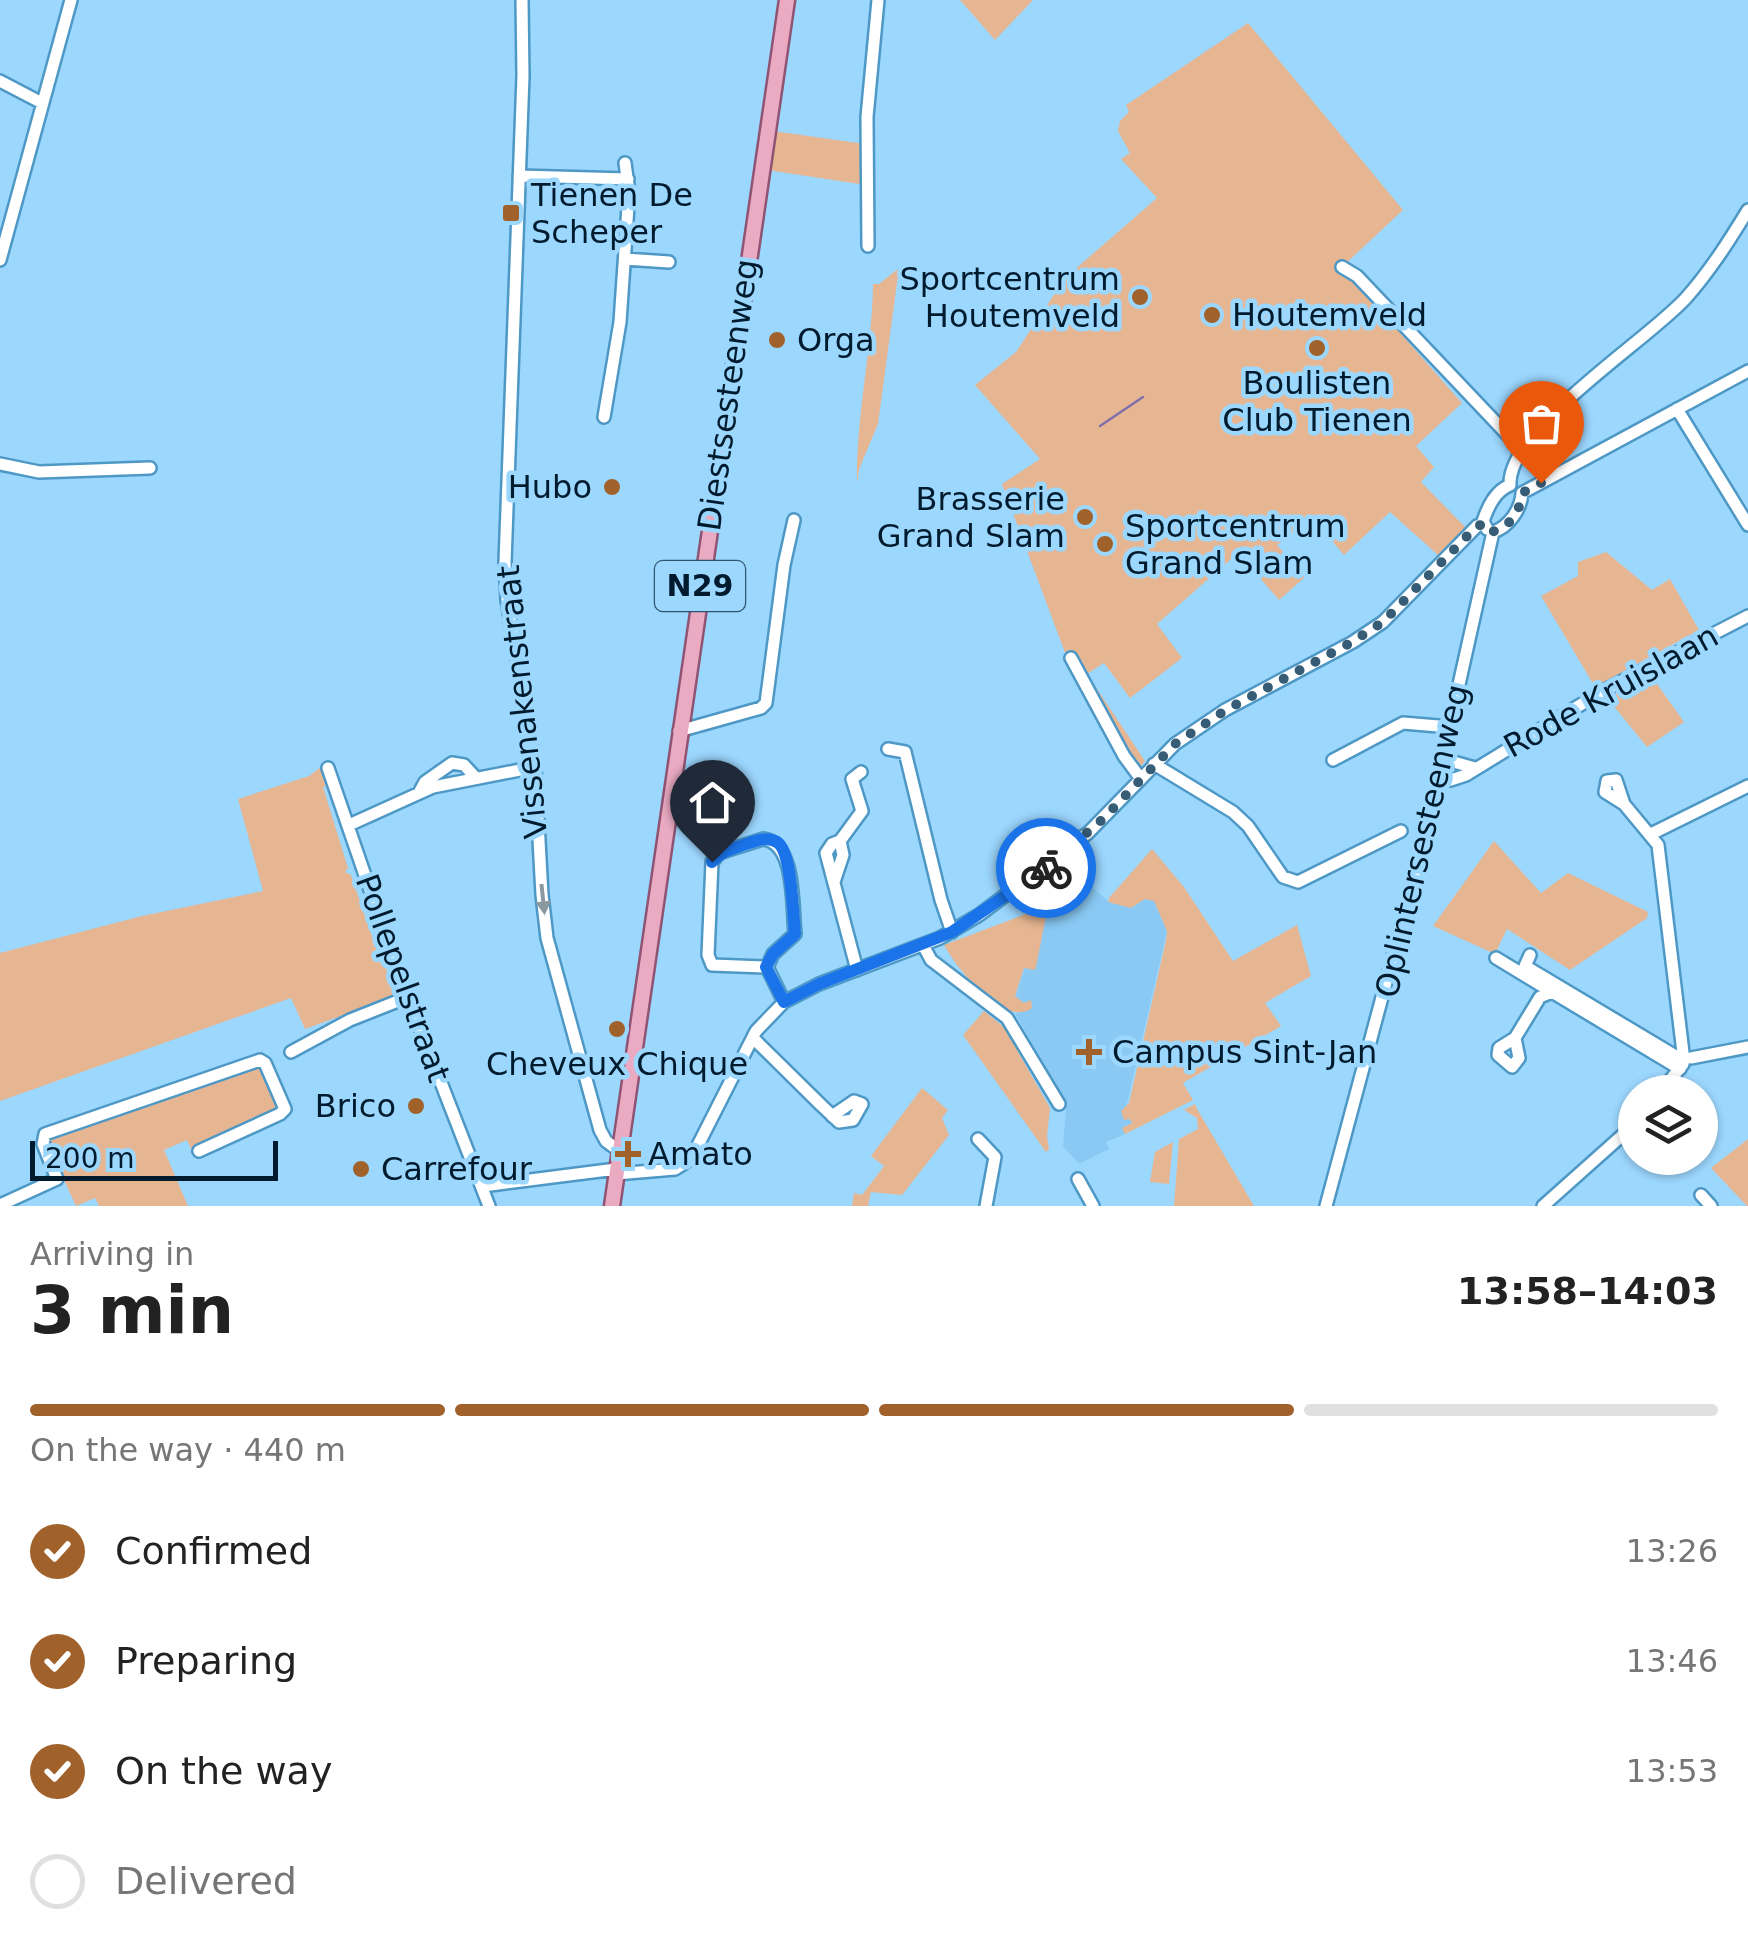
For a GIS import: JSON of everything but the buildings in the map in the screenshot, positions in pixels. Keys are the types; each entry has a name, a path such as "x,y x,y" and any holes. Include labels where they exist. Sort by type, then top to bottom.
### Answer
{"main road":[{"name":"Diestsesteenweg","path":"612,1206 788,0"}],"street":[{"path":"0,260 71,0"},
{"name":"Vissenakenstraat","path":"522,0 507,600 536,767 548,938 600,1130 618,1150"},
{"path":"868,246 868,117 878,0"},
{"path":"0,81 42,104"},
{"path":"604,417 616,356 628,179 625,163"},
{"path":"519,176 628,179"},
{"path":"1510,485 1509,474 1522,450 1549,417 1685,300 1720,256 1748,210"},
{"path":"624,258 669,262"},
{"path":"1342,267 1357,276 1522,450"},
{"path":"1522,493 1748,372"},
{"path":"1677,409 1748,525"},
{"path":"0,464 38,472 150,468"},
{"path":"483,1186 675,1170 690,1159 752,1038 784,1002 819,984 952,932 1059,858 1103,819 1175,744 1205,722 1383,622 1477,526 1500,530 1521,503 1519,488 1510,485"},
{"path":"1488,528 1496,495 1510,485"},
{"path":"679,731 766,703 784,565 794,520"},
{"name":"Oplintersesteenweg","path":"1326,1206 1439,778 1488,528"},
{"name":"Rode Kruislaan","path":"1439,778 1451,780 1475,768 1603,691 1748,616"},
{"path":"1071,658 1140,779"},
{"path":"1334,760 1403,723 1450,728"},
{"path":"888,749 905,752 952,932"},
{"name":"Rode Kruislaan","path":"1443,759 1475,768"},
{"path":"419,793 426,782 452,763 464,765 476,778"},
{"path":"1154,764 1233,812 1290,881 1298,882 1401,831"},
{"path":"349,825 433,786 536,767"},
{"name":"Pollepelstraat","path":"328,768 408,997 488,1206"},
{"path":"857,970 826,852 840,841 862,811 852,779 861,772"},
{"path":"1651,834 1748,786"},
{"path":"1624,804 1651,834 1661,858 1685,1063"},
{"path":"763,839 775,840 787,859 795,934 773,954 766,967 712,965 708,955 712,862 719,854 763,839"},
{"path":"923,945 931,960 1007,1018 1058,1104"},
{"path":"1530,955 1525,966 1685,1063"},
{"path":"1496,958 1685,1063"},
{"path":"766,967 784,1002"},
{"path":"1515,1038 1540,996 1552,992"},
{"path":"291,1052 350,1020 408,997"},
{"path":"752,1038 832,1116"},
{"path":"1675,1075 1685,1063 1748,1047"},
{"path":"0,1205 57,1180 43,1144 45,1134 260,1060 265,1063 285,1109 199,1151"},
{"path":"978,1139 995,1156 986,1206"},
{"path":"1544,1206 1618,1139"},
{"path":"1078,1179 1094,1206"},
{"path":"1702,1195 1711,1206"}],"shaded area":[{"path":"960,0 1033,0 995,40"},
{"name":"Houtemveld","path":"1248,23 1403,210 1342,267 1462,403 1416,446 1434,467 1421,482 1466,528 1438,555 1390,512 1344,555 1312,517 1277,545 1305,577 1279,600 1238,553 1157,624 1182,658 1130,698 1104,663 1087,674 1145,761 1140,767 1081,671 1073,674 1002,484 1040,459 975,385 1016,352 1065,278 1157,198 1121,159 1130,153 1118,131 1120,121 1129,112 1126,105"},
{"path":"773,131 865,144 866,185 767,170"},
{"path":"899,268 878,424 857,483 873,284 879,284"},
{"path":"1606,552 1652,590 1670,579 1699,630 1595,687 1541,596 1578,576 1578,562"},
{"path":"1650,674 1684,722 1647,747 1608,699"},
{"path":"325,764 332,784 323,787 348,868 345,872 351,875 378,954 387,951 384,962 396,996 305,1029 291,998 0,1101 0,953 142,916 263,891 238,799 309,776"},
{"path":"1494,841 1541,893 1568,873 1648,912 1647,918 1570,970 1507,929 1495,954 1433,926"},
{"path":"1152,849 1184,887 1233,961 1297,925 1311,976 1265,1003 1281,1026 1183,1083 1193,1100 1125,1134 1122,1128 1132,1123 1130,1119 1124,1120 1121,1111 1129,1103 1167,931 1154,901 1145,899 1131,908 1108,902"},
{"name":"Campus Sint-Jan","path":"1070,868 1109,902 1131,908 1145,899 1154,901 1167,931 1126,1108 1132,1124 1123,1128 1125,1134 1106,1142 1109,1149 1079,1164 1063,1146 1066,1109 1015,1013 1031,1001 1024,1003 1015,997 1046,904 1040,903"},
{"path":"1040,903 1048,906 1036,967 1024,968 1015,996 1024,1003 1031,1000 1032,1008 1021,1012 1008,1010 982,993 944,945 1023,915"},
{"path":"984,1011 1004,1027 1050,1108 1046,1152 963,1035"},
{"path":"261,1064 281,1104 276,1114 192,1151 187,1140 164,1150 188,1206 99,1206 95,1198 76,1206 47,1144 48,1138"},
{"path":"922,1088 948,1110 942,1118 949,1135 902,1195 871,1192 868,1206 852,1206 854,1193 862,1195 884,1166 871,1156"},
{"path":"1195,1104 1254,1206 1174,1206 1179,1139 1198,1129 1197,1118 1184,1110"},
{"path":"1748,1139 1748,1206 1718,1175 1718,1163"},
{"path":"1173,1142 1169,1184 1150,1182 1155,1152"}],"waterway":[{"path":"1100,426 1143,397"}],"way so far":[{"path":"1046,868 1103,819 1175,744 1205,722 1383,622 1477,526 1484,524 1490,532 1500,530 1514,515 1522,493 1541,483"}],"place":[{"name":"Tienen De Scheper","path":"511,213"},
{"name":"Sportcentrum Houtemveld","path":"1140,297"},
{"name":"Houtemveld","path":"1212,315"},
{"name":"Orga","path":"777,340"},
{"name":"Boulisten Club Tienen","path":"1317,348"},
{"name":"Hubo","path":"612,487"},
{"name":"Brasserie Grand Slam","path":"1085,517"},
{"name":"Sportcentrum Grand Slam","path":"1105,544"},
{"name":"Cheveux Chique","path":"617,1029"},
{"name":"Campus Sint-Jan","path":"1089,1052"},
{"name":"Brico","path":"416,1106"},
{"name":"Amato","path":"628,1154"},
{"name":"Carrefour","path":"361,1169"}],"route":[{"path":"712,862 719,854 763,839 775,840 782,847 787,859 795,934 773,954 766,967 784,1002 819,984 952,932 1046,868"}]}
